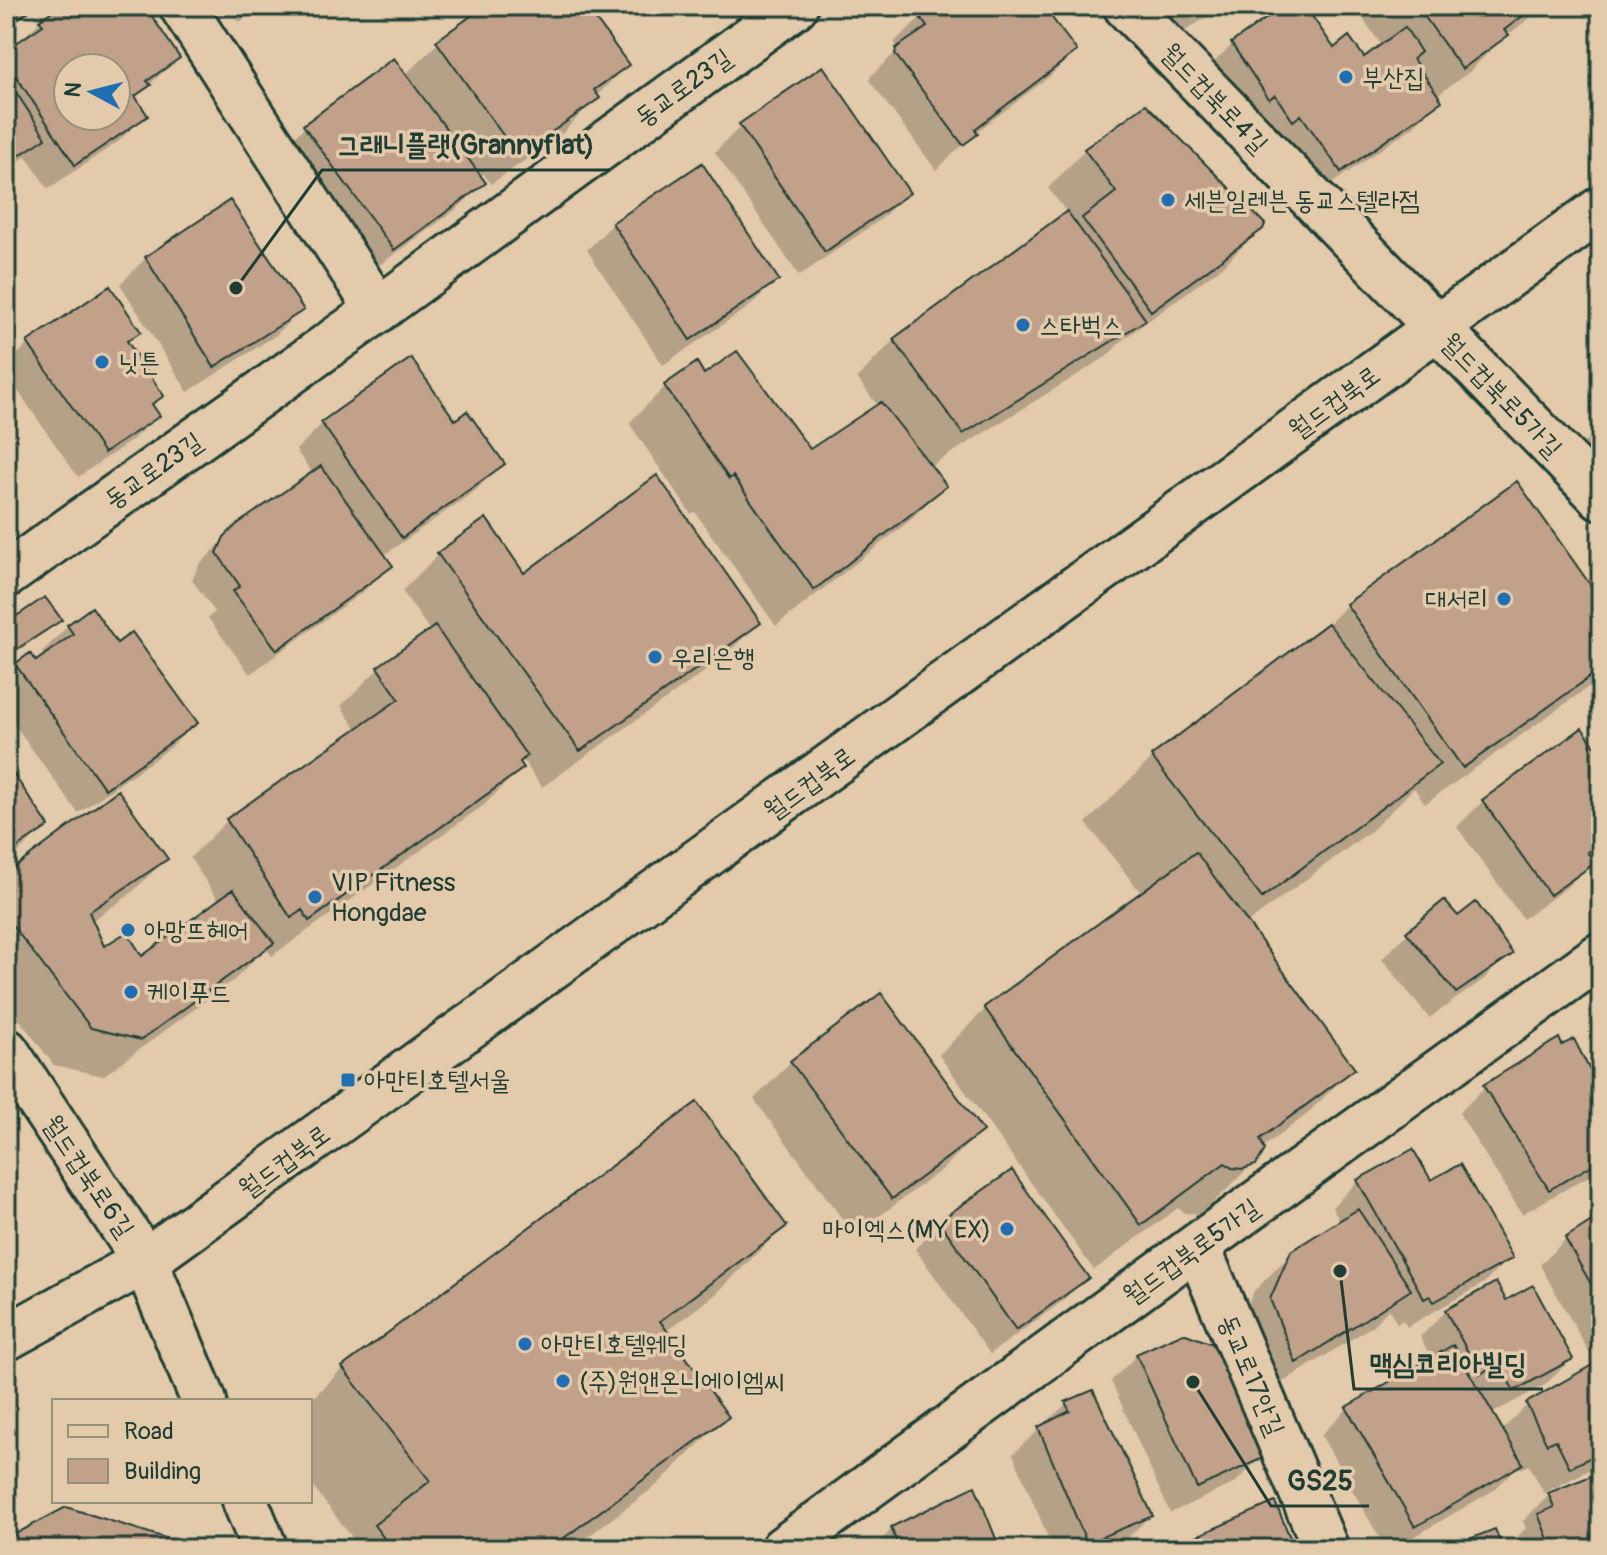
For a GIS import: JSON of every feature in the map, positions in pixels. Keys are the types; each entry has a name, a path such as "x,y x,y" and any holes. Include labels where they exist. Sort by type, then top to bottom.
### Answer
{"street":[{"path":"182,6 378,310"},
{"name":"동교로23길","path":"6,575 378,310 795,6"},
{"name":"월드컵북로4길","path":"1126,6 1436,328"},
{"name":"월드컵북로","path":"6,1338 145,1261 1601,209"},
{"name":"월드컵북로5가길","path":"1436,328 1601,497"},
{"name":"월드컵북로5가길","path":"783,1549 1601,955"},
{"name":"월드컵북로6길","path":"6,1051 145,1261 203,1399"},
{"name":"동교로17안길","path":"1197,1246 1326,1549"},
{"path":"246,1503 265,1549"}],"building":[{"path":"6,6 37,6 6,26"},
{"path":"60,6 145,6 180,58 147,81 151,85 135,96 148,116 132,127 132,52 52,52 52,130 6,61 6,50 43,25 39,20"},
{"path":"485,6 586,6 629,65 594,90 600,98 529,148 522,138 510,145 436,41"},
{"path":"929,6 1043,6 1077,51 975,129 978,134 963,145 895,54 896,48 927,27 918,14"},
{"path":"1284,6 1305,6 1334,48 1349,36 1364,57 1405,27 1421,52 1413,59 1442,101 1341,172 1301,115 1293,121 1275,95 1269,99 1231,43"},
{"path":"1417,6 1536,6 1504,30 1509,35 1462,69"},
{"path":"394,58 486,183 394,250 303,125"},
{"path":"823,66 910,193 825,252 739,124"},
{"path":"6,77 46,138 6,164"},
{"path":"1146,104 1265,224 1263,229 1151,311 1082,218 1116,192 1084,149"},
{"path":"53,132 124,132 75,165"},
{"path":"702,163 779,280 690,340 612,223"},
{"path":"230,200 304,310 214,367 145,257"},
{"path":"1067,211 1146,320 963,434 893,339"},
{"path":"110,286 141,332 127,341 164,396 152,404 160,416 104,453 27,342"},
{"path":"737,351 810,449 881,402 947,486 814,590 733,476 729,479 664,385 697,362 704,374"},
{"path":"411,358 455,420 467,411 505,464 402,538 321,422"},
{"path":"321,466 393,566 277,650 233,591 240,586 217,553 224,537 236,525"},
{"path":"657,475 761,623 580,751 437,553 486,518 524,573"},
{"path":"1517,481 1601,600 1601,669 1463,768 1346,604"},
{"path":"45,597 62,620 17,649 6,633 6,623"},
{"path":"92,607 117,643 132,632 198,723 105,789 15,664 30,653 36,661 73,634 67,625"},
{"path":"1328,623 1440,764 1262,898 1151,756"},
{"path":"435,626 527,756 520,762 524,768 309,921 302,910 291,918 226,819 399,699 377,667"},
{"path":"1582,728 1601,754 1601,842 1587,852 1595,863 1550,895 1482,800"},
{"path":"6,763 49,826 6,855"},
{"path":"118,790 168,859 89,912 104,946 127,932 142,956 233,889 274,943 141,1040 91,1028 6,917 6,874"},
{"path":"1196,852 1355,1069 1260,1139 1265,1150 1256,1165 1243,1169 1232,1168 1225,1163 1141,1225 984,1007"},
{"path":"1444,900 1458,916 1476,902 1513,954 1456,993 1406,932"},
{"path":"881,993 983,1131 892,1199 790,1061"},
{"path":"1559,1038 1562,1045 1574,1039 1601,1092 1601,1160 1549,1190 1483,1085"},
{"name":"아만티호텔웨딩","path":"697,1102 787,1226 660,1321 729,1417 549,1549 392,1549 374,1525 430,1481 342,1367"},
{"path":"1413,1149 1431,1180 1460,1164 1513,1258 1434,1302 1430,1296 1424,1299 1357,1180"},
{"path":"1012,1170 1089,1278 1016,1330 939,1221"},
{"path":"1358,1209 1411,1290 1296,1363 1270,1299 1291,1251"},
{"path":"1601,1215 1601,1302 1565,1238"},
{"path":"1496,1282 1506,1300 1533,1285 1573,1359 1514,1391 1499,1363 1480,1374 1445,1310"},
{"path":"1183,1333 1213,1344 1263,1458 1197,1488 1136,1354"},
{"path":"1453,1345 1523,1464 1415,1527 1346,1407"},
{"path":"1601,1360 1601,1452 1570,1468 1556,1440 1547,1444 1526,1403"},
{"path":"1093,1390 1153,1516 1087,1543 1038,1427 1070,1411 1065,1402"},
{"path":"1601,1472 1601,1549 1552,1549 1538,1514 1554,1507 1548,1493"},
{"path":"975,1486 1000,1549 899,1549 891,1527"},
{"path":"1275,1502 1295,1549 1167,1549"},
{"path":"66,1507 172,1540 175,1549 6,1549 6,1539"},
{"path":"1495,1529 1503,1549 1444,1549"}],"place":[{"name":"부산집","path":"1346,77"},
{"name":"세븐일레븐 동교스텔라점","path":"1168,200"},
{"name":"그래니플랫(Grannyflat)","path":"236,288"},
{"name":"스타벅스","path":"1023,325"},
{"name":"닛튼","path":"102,362"},
{"name":"대서리","path":"1504,599"},
{"name":"우리은행","path":"655,657"},
{"name":"VIP Fitness Hongdae","path":"315,897"},
{"name":"아망뜨헤어","path":"128,930"},
{"name":"케이푸드","path":"131,992"},
{"name":"아만티호텔서울","path":"348,1080"},
{"name":"마이엑스(MY EX)","path":"1007,1229"},
{"name":"맥심코리아빌딩","path":"1340,1271"},
{"name":"아만티호텔웨딩","path":"525,1344"},
{"name":"(주)원앤온니에이엠씨","path":"563,1381"},
{"name":"GS25","path":"1193,1382"}]}
